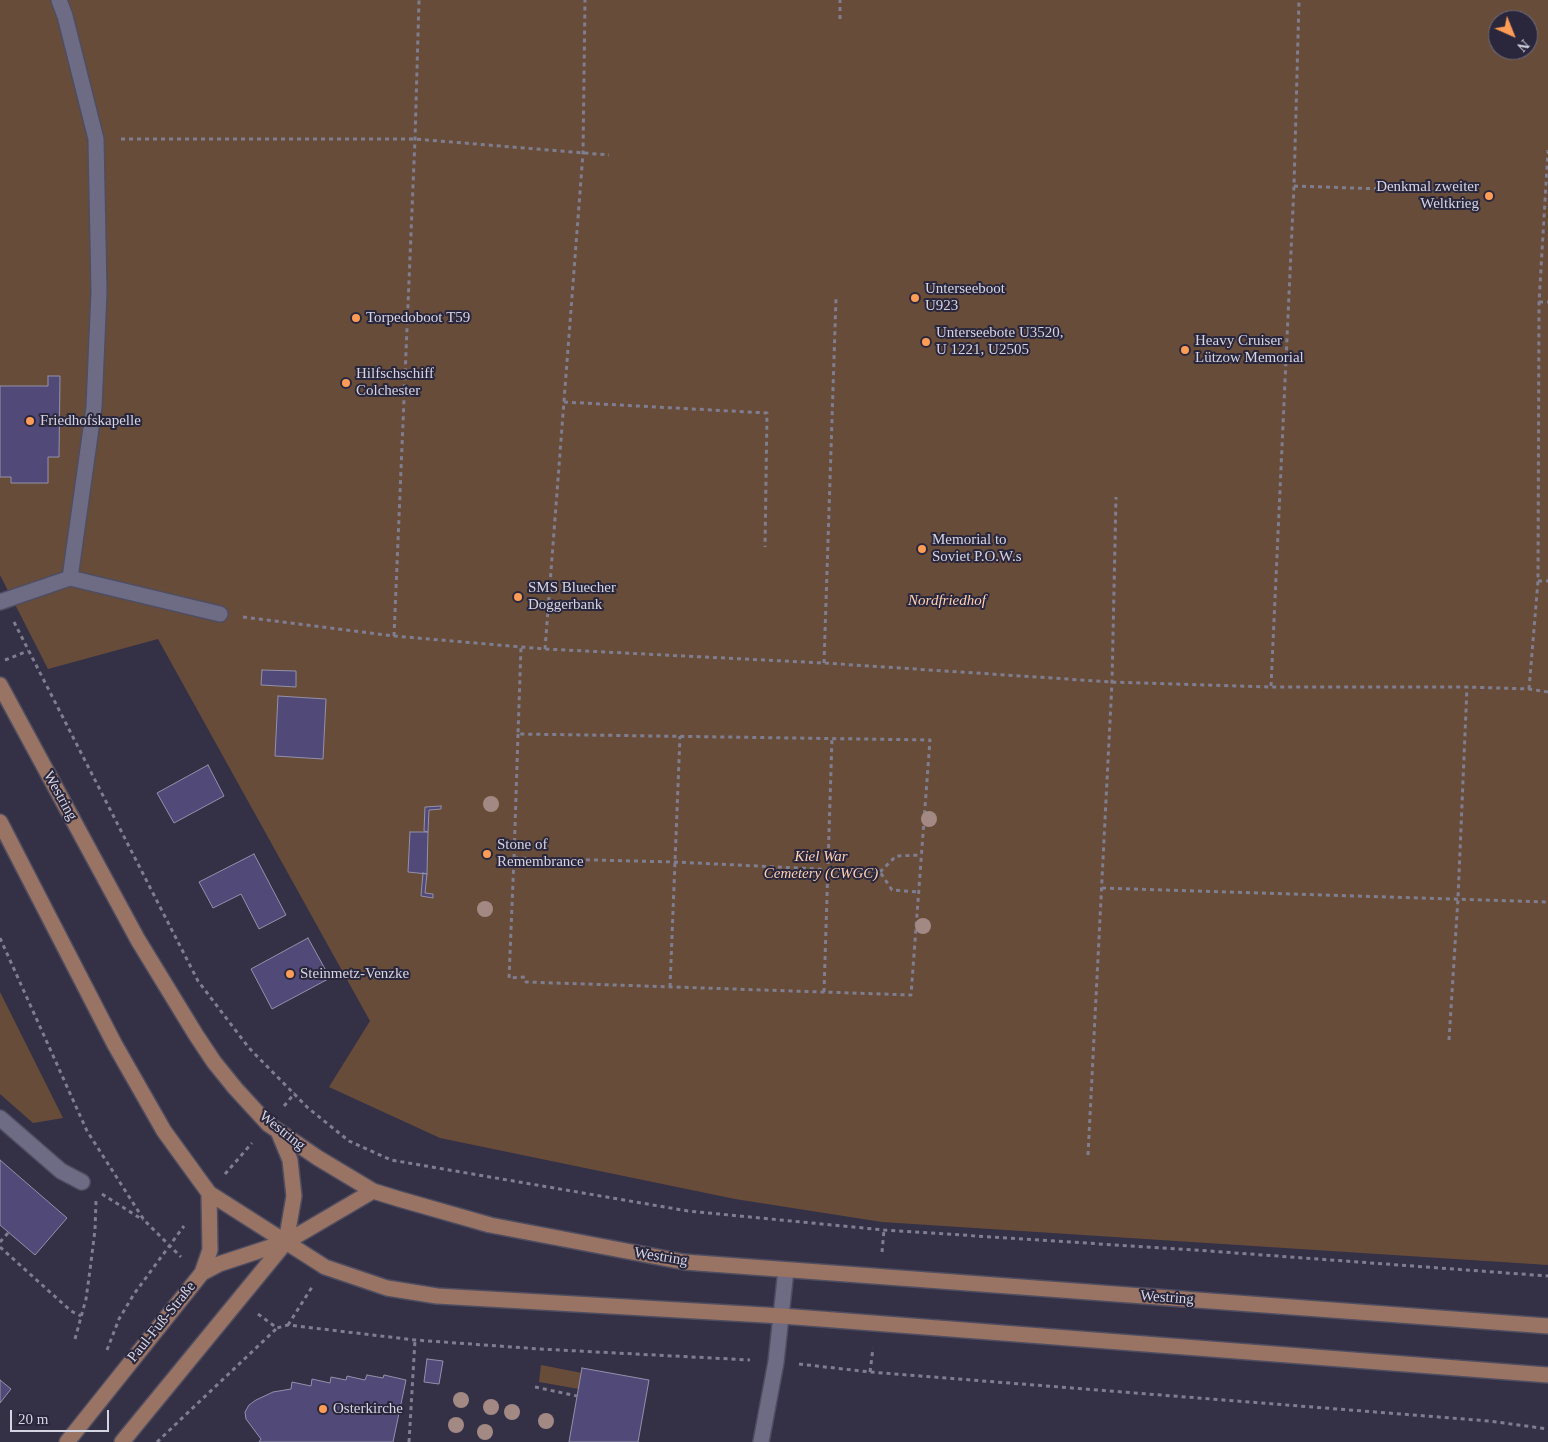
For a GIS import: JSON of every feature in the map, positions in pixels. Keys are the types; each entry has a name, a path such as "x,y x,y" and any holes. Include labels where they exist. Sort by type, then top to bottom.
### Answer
{"main road":[{"name":"Westring","path":"0,685 138,940 214,1062 235,1088 273,1128 318,1158 373,1190 399,1200 490,1225 684,1262 1548,1326"},
{"path":"0,822 115,1045 164,1131 209,1193 325,1267 387,1288 437,1296 782,1316 1546,1376"},
{"name":"Paul-Fuß-Straße","path":"123,1442 286,1242 294,1196 290,1160 273,1128"},
{"name":"Paul-Fuß-Straße","path":"67,1442 202,1273 219,1264 286,1242 373,1190"},
{"path":"202,1273 210,1250 209,1193"}],"street":[{"path":"59,0 65,16 96,139 99,292 94,407 70,578"},
{"path":"1,601 70,578 220,614"},
{"path":"0,1118 61,1171 82,1182"},
{"path":"761,1442 776,1362 786,1270"}],"path":[{"path":"394,636 419,0"},
{"path":"545,649 583,153 585,0"},
{"path":"840,0 840,19"},
{"path":"1271,687 1294,186 1299,0"},
{"path":"96,139 415,139 609,155"},
{"path":"1529,689 1538,581 1539,302 1547,200 1548,150"},
{"path":"1294,186 1469,192"},
{"path":"824,663 836,298"},
{"path":"1539,302 1548,302"},
{"path":"564,402 766,413 765,547"},
{"path":"1088,1155 1112,682 1116,497"},
{"path":"1538,581 1548,581"},
{"path":"1,601 198,981 249,1048 308,1108 349,1141 391,1160 688,1211 884,1230 1548,1276"},
{"path":"220,614 394,636 545,649 824,663 1112,682 1271,687 1467,687 1529,689 1548,692"},
{"path":"518,734 930,740 911,995 526,982 525,977 509,978 520,647"},
{"path":"0,662 28,651"},
{"path":"1449,1040 1458,898 1467,687"},
{"path":"670,988 680,736"},
{"path":"824,992 832,738"},
{"path":"514,858 675,862 880,872 896,856 921,855"},
{"path":"880,872 892,890 918,892"},
{"path":"1102,888 1548,902"},
{"path":"0,938 87,1130 144,1220 182,1258 202,1273"},
{"path":"119,1319 134,1294 209,1193 273,1128 295,1093"},
{"path":"82,1182 144,1220"},
{"path":"74,1339 87,1290 95,1230 96,1190"},
{"path":"0,1242 9,1232"},
{"path":"0,1247 71,1311 81,1316"},
{"path":"288,1325 325,1267"},
{"path":"239,1300 277,1328"},
{"path":"157,1442 277,1328 288,1325 415,1340 776,1362 870,1372 1489,1421 1548,1429"},
{"path":"409,1442 415,1340"},
{"path":"535,1387 577,1396"}],"green space":[{"name":"Nordfriedhof","path":"0,0 1548,0 1548,1265 882,1222 735,1199 440,1138 329,1087 370,1021 158,639 48,669 0,575"},
{"path":"0,992 63,1118 33,1123 0,1094"},
{"path":"541,1365 582,1373 579,1389 539,1382"}],"building":[{"name":"Friedhofskapelle","path":"48,376 60,376 59,457 48,457 48,483 11,483 11,477 0,477 0,386 48,386"},
{"path":"262,670 296,671 296,687 261,685"},
{"path":"278,696 326,699 323,759 275,756"},
{"path":"208,765 224,796 174,823 157,793"},
{"path":"441,806 441,809 429,810 428,832 424,831 425,807"},
{"path":"410,832 428,832 427,874 408,872"},
{"path":"254,854 286,915 259,929 241,894 213,908 199,882"},
{"path":"423,873 427,874 425,893 433,894 433,898 421,896"},
{"name":"Steinmetz-Venzke","path":"308,938 330,978 272,1009 251,969"},
{"path":"0,1160 67,1218 35,1255 0,1225"},
{"path":"427,1359 443,1361 439,1384 424,1382"},
{"path":"582,1368 649,1380 638,1442 569,1442"},
{"name":"Osterkirche","path":"367,1375 383,1378 384,1375 406,1380 393,1442 259,1442 261,1439 246,1419 245,1412 249,1405 273,1392 291,1389 292,1382 311,1386 312,1379 330,1383 331,1377 346,1380 347,1376 365,1380"},
{"path":"0,1380 11,1389 0,1403"}],"place":[{"name":"Denkmal zweiter Weltkrieg","path":"1489,196"},
{"name":"Unterseeboot U923","path":"915,298"},
{"name":"Torpedoboot T59","path":"356,318"},
{"name":"Unterseebote U3520, U 1221, U2505","path":"926,342"},
{"name":"Heavy Cruiser Lützow Memorial","path":"1185,350"},
{"name":"Hilfschschiff Colchester","path":"346,383"},
{"name":"Friedhofskapelle","path":"30,421"},
{"name":"Memorial to Soviet P.O.W.s","path":"922,549"},
{"name":"SMS Bluecher Doggerbank","path":"518,597"},
{"name":"Stone of Remembrance","path":"487,854"},
{"name":"Steinmetz-Venzke","path":"290,974"},
{"name":"Osterkirche","path":"323,1409"}],"park label":[{"name":"Kiel War Cemetery (CWGC)","path":"821,866"}]}
